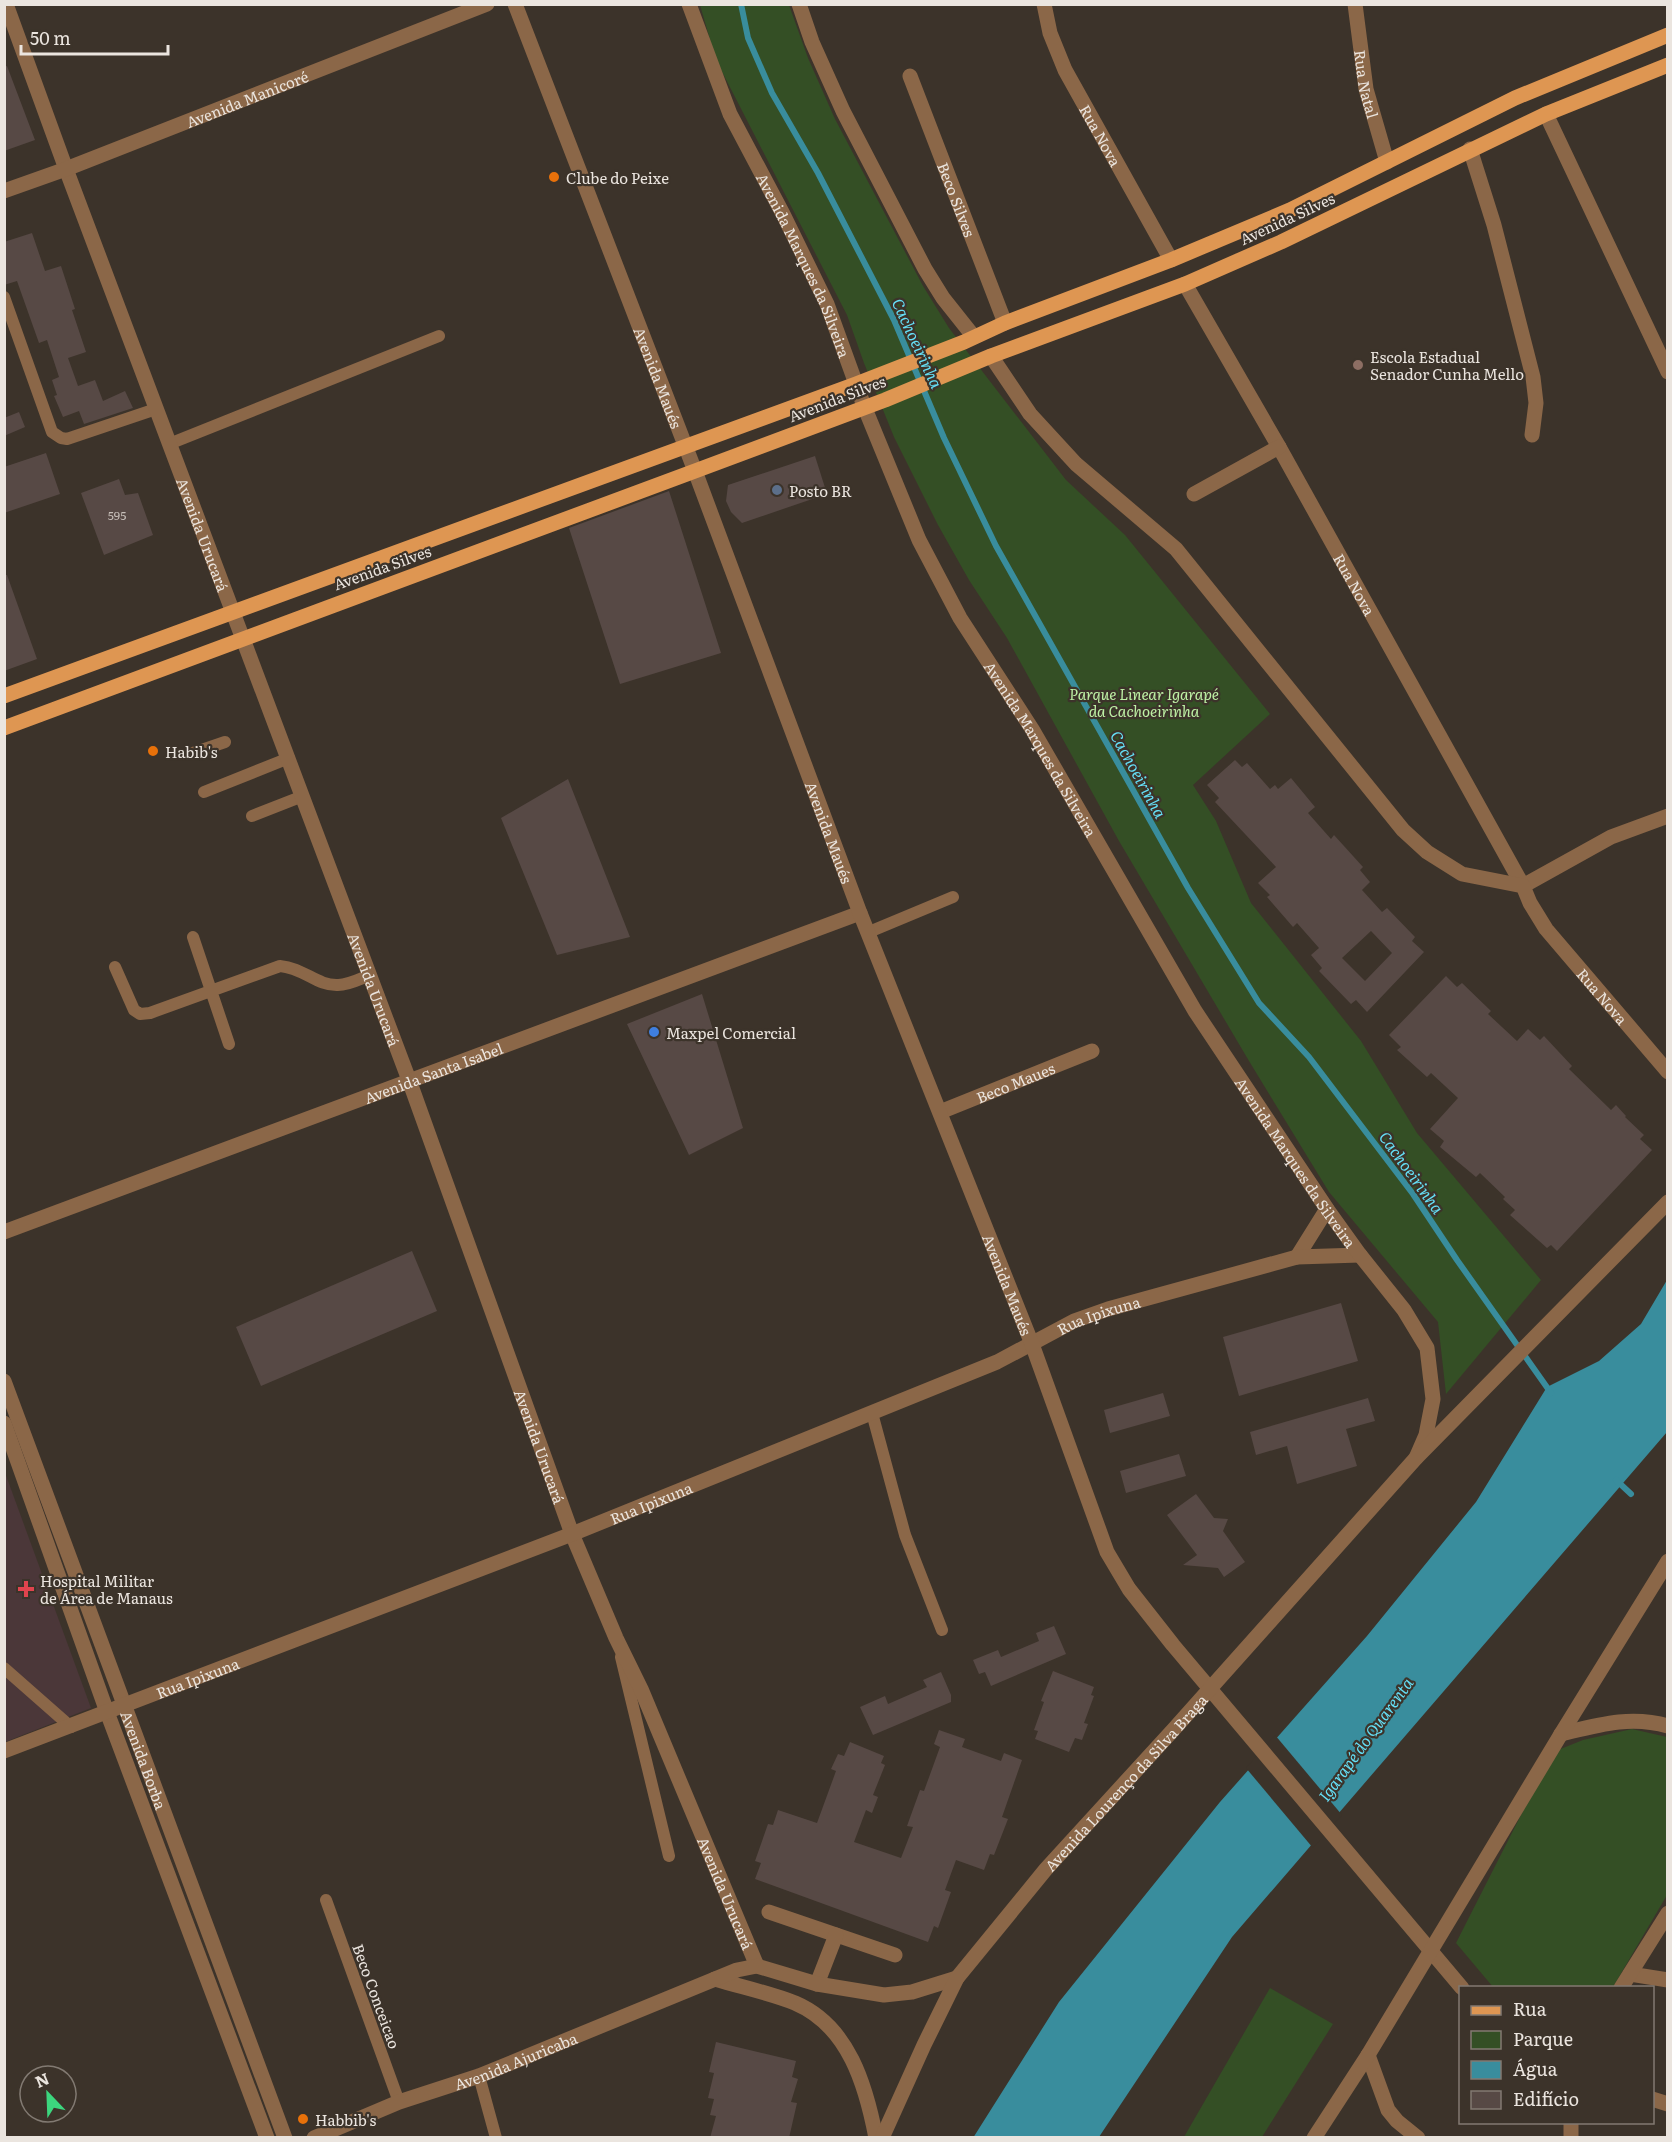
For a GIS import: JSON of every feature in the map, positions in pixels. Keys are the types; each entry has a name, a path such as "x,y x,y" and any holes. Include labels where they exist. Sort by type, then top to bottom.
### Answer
{"main road":[{"name":"Avenida Silves","path":"4,696 856,384 1005,323 1171,260 1290,210 1515,98 1668,35"},
{"name":"Avenida Silves","path":"4,728 885,400 991,356 1185,284 1281,242 1546,114 1668,65"}],"street":[{"name":"Avenida Urucará","path":"6,4 409,1080 572,1534 616,1638 641,1689 756,1966"},
{"name":"Avenida Manicoré","path":"4,191 66,169 487,4"},
{"name":"Avenida Maués","path":"515,4 695,471 860,913 1032,1344 1107,1552 1129,1589 1173,1644 1460,1986"},
{"name":"Avenida Marques da Silveira","path":"689,4 730,114 827,304 864,406 920,540 960,618 1032,729 1195,1011 1327,1209 1404,1310 1427,1348 1433,1399 1426,1435 1416,1458"},
{"path":"799,4 812,42 843,111 914,248 969,339"},
{"name":"Rua Nova","path":"1044,4 1050,33 1065,70 1171,260"},
{"name":"Rua Natal","path":"1354,4 1366,89 1387,162"},
{"name":"Beco Silves","path":"910,76 1005,323"},
{"path":"1546,114 1668,372"},
{"path":"1470,149 1494,225 1533,377 1536,403 1532,435"},
{"name":"Rua Nova","path":"1185,284 1523,886 1530,903 1546,929 1668,1072"},
{"path":"991,356 1030,414 1076,464 1176,549 1403,830 1427,852 1462,874 1523,886 1611,837 1668,816"},
{"path":"1194,494 1278,447"},
{"name":"Avenida Santa Isabel","path":"4,1232 860,913"},
{"name":"Beco Maues","path":"940,1112 1092,1051"},
{"name":"Avenida Lourenço da Silva Braga","path":"882,2138 957,1978 1046,1869 1416,1458 1668,1202"},
{"path":"1297,1257 1327,1209"},
{"name":"Rua Ipixuna","path":"4,1751 572,1534 997,1362 1074,1322 1108,1309 1297,1257 1360,1255"},
{"name":"Avenida Borba","path":"4,1381 285,2138"},
{"name":"Avenida Borba","path":"4,1423 107,1712 267,2138"},
{"path":"1314,2138 1368,2055 1668,1561"},
{"path":"1561,1734 1613,1722 1648,1720 1668,1726"},
{"path":"769,1912 895,1956"},
{"path":"1623,1986 1668,1913"},
{"path":"817,1984 836,1935"},
{"path":"756,1966 817,1984 884,1995 912,1992 957,1978"},
{"name":"Avenida Ajuricaba","path":"314,2138 399,2102 478,2076 737,1970 756,1966"},
{"path":"1630,1974 1668,1980"},
{"path":"715,1979 797,2004 822,2020 844,2044 862,2079 876,2138"},
{"path":"1368,2055 1388,2110 1396,2121 1418,2138"}],"lane":[{"path":"4,297 52,432 60,438 67,440 156,409"},
{"path":"169,444 440,336"},
{"path":"190,754 225,742"},
{"path":"204,792 288,758"},
{"path":"252,816 303,796"},
{"path":"869,932 953,897"},
{"path":"193,937 230,1044"},
{"path":"115,967 134,1010 140,1014 280,966 293,967 321,983 339,986 370,975"},
{"path":"872,1413 905,1535 942,1630"},
{"path":"616,1638 669,1857"},
{"path":"4,1668 71,1727"},
{"name":"Beco Conceicao","path":"326,1900 399,2102"},
{"path":"478,2076 496,2138"}],"shaded area":[{"name":"Hospital Militar de Área de Manaus","path":"4,1470 91,1708 5,1742 4,1742"}],"green space":[{"name":"Parque Linear Igarapé da Cachoeirinha","path":"700,5 789,5 808,58 835,119 923,286 949,328 1066,480 1125,535 1270,714 1193,785 1216,821 1251,903 1361,1041 1417,1133 1541,1280 1446,1394 1438,1322 1329,1192 1119,841 1007,638 969,580 938,525 894,437 847,315 716,60"},
{"path":"1632,1729 1667,1737 1667,1895 1614,1986 1492,1986 1456,1943 1553,1752 1583,1740"},
{"path":"1270,1988 1333,2024 1262,2137 1184,2137"}],"water":[{"name":"Igarapé do Quarenta","path":"1667,1280 1667,1432 1232,1937 1099,2137 973,2138 1059,2002 1220,1802 1367,1636 1476,1502 1547,1387 1599,1361 1641,1324"}],"pier":[{"path":"1275,1735 1342,1815 1313,1848 1246,1768"}],"building":[{"path":"7,66 35,140 4,151 4,67"},
{"path":"32,233 45,271 61,266 75,309 72,310 86,352 68,358 78,386 95,380 103,401 125,391 133,408 84,424 79,411 63,417 54,396 57,395 52,380 59,377 47,340 39,343 17,281 4,285 4,242"},
{"path":"19,412 25,427 4,436 4,418"},
{"path":"46,453 60,494 4,513 4,467"},
{"name":"Posto BR","path":"815,456 827,494 742,523 731,512 726,501 728,485"},
{"path":"119,479 125,495 138,493 153,535 104,555 81,493"},
{"path":"669,491 721,653 620,684 569,528"},
{"path":"4,575 7,575 37,659 4,671"},
{"path":"1235,760 1242,767 1247,763 1270,789 1275,785 1278,789 1291,778 1315,807 1308,813 1331,839 1334,835 1363,867 1360,870 1370,882 1362,890 1382,912 1387,908 1415,937 1412,941 1424,952 1367,1012 1356,1000 1351,1004 1319,971 1322,968 1311,955 1319,948 1297,923 1293,927 1267,897 1270,895 1258,883 1276,867 1215,802 1219,798 1207,785","holes":["1371,931 1392,953 1365,981 1342,958"]},
{"path":"568,779 630,937 557,955 501,818"},
{"path":"1446,976 1457,987 1462,983 1491,1011 1488,1014 1517,1041 1528,1029 1540,1040 1544,1036 1572,1066 1569,1069 1611,1110 1616,1105 1644,1135 1640,1139 1652,1150 1557,1251 1551,1245 1547,1248 1510,1215 1515,1210 1480,1173 1476,1177 1440,1147 1444,1141 1430,1129 1458,1098 1431,1073 1427,1077 1397,1050 1401,1047 1389,1035"},
{"path":"702,994 743,1128 689,1155 627,1024"},
{"path":"412,1251 437,1311 261,1386 236,1327"},
{"path":"1341,1303 1358,1361 1239,1396 1223,1337"},
{"path":"1163,1393 1170,1416 1110,1433 1104,1410"},
{"path":"1368,1398 1375,1421 1346,1429 1357,1466 1297,1484 1287,1446 1256,1455 1250,1432"},
{"path":"1179,1454 1186,1476 1126,1493 1120,1471"},
{"path":"1196,1494 1214,1518 1228,1519 1223,1531 1245,1562 1224,1577 1218,1568 1183,1565 1197,1555 1167,1515"},
{"path":"1054,1626 1066,1654 991,1686 985,1672 979,1674 973,1660 998,1650 1001,1657 1039,1641 1036,1633"},
{"path":"1053,1671 1094,1687 1091,1695 1094,1696 1084,1723 1088,1724 1082,1740 1075,1738 1069,1752 1035,1739 1038,1731 1034,1730 1044,1702 1041,1701"},
{"path":"941,1672 951,1695 951,1702 873,1735 860,1707 885,1696 888,1704 927,1687 923,1680"},
{"path":"939,1730 965,1739 962,1747 1001,1761 1004,1753 1022,1760 1002,1817 1008,1819 994,1855 990,1854 984,1870 956,1860 945,1890 951,1892 938,1928 934,1926 928,1942 755,1879 761,1863 755,1861 768,1824 773,1825 778,1810 817,1823 836,1771 831,1769 838,1754 844,1756 850,1742 884,1756 881,1763 885,1765 873,1795 878,1797 872,1813 866,1810 854,1842 901,1858 913,1827 907,1826 920,1790 924,1791 940,1747 934,1744"},
{"path":"716,2042 796,2061 792,2077 798,2079 791,2102 797,2103 789,2138 710,2138 716,2116 710,2115 714,2099 708,2098 714,2073 709,2072"}],"waterway":[{"name":"Cachoeirinha","path":"741,4 748,38 772,93 818,173 894,320 944,438 996,546 1188,888 1259,1003 1309,1057 1413,1194 1551,1393"},
{"path":"1616,1480 1631,1494"}],"place":[{"name":"Clube do Peixe","path":"554,177"},
{"name":"Escola Estadual Senador Cunha Mello","path":"1358,365"},
{"name":"Posto BR","path":"777,490"},
{"name":"Habib's","path":"153,751"},
{"name":"Maxpel Comercial","path":"654,1032"},
{"name":"Hospital Militar de Área de Manaus","path":"26,1589"},
{"name":"Habbib's","path":"303,2119"}]}
